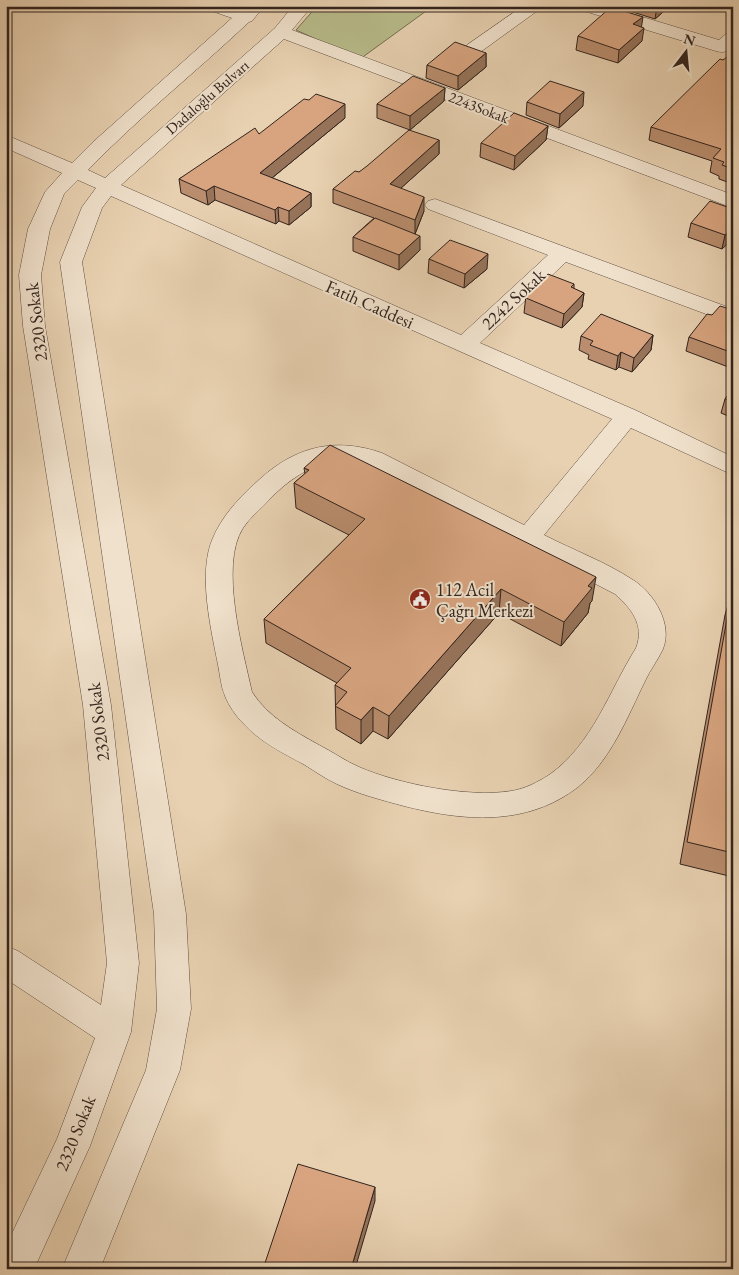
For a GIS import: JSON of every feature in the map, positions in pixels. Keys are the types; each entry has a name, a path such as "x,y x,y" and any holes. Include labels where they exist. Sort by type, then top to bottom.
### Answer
{"street":[{"path":"215,6 251,12"},
{"name":"Dadaloğlu Bulvarı","path":"108,186 281,32 303,6"},
{"path":"473,49 535,6"},
{"path":"587,6 729,45"},
{"name":"Dadaloğlu Bulvarı","path":"75,171 100,146 251,12"},
{"name":"2243Sokak","path":"281,32 733,202"},
{"name":"Fatih Caddesi","path":"6,141 464,346 627,416 733,466"},
{"name":"2320 Sokak","path":"15,1269 72,1146 114,1032 123,963 98,705 34,326 30,275 38,229 55,192 75,171"},
{"path":"81,1269 163,1070 174,1009 170,914 71,262 92,208 108,186"},
{"path":"435,205 733,317"},
{"name":"2242 Sokak","path":"464,346 563,253"},
{"path":"527,538 627,416"},
{"path":"338,452 373,458 527,538 624,587 644,607 650,618 652,630 652,642 599,740 586,759 569,776 547,791 510,805 464,805 382,787 354,778 277,736 264,726 244,705 238,694 219,588 222,552 231,526 266,487 302,461 314,456 338,452"},
{"path":"6,961 114,1032"}],"green space":[{"path":"317,6 433,6 360,59 296,30"}],"building":[{"path":"611,7 643,17 633,24 644,28 619,50 578,36"},
{"path":"455,42 486,53 458,76 427,65"},
{"path":"727,57 733,58 733,169 722,165 724,162 713,158 721,149 651,127 720,59 723,60"},
{"path":"413,76 445,88 410,116 377,104"},
{"path":"550,81 584,92 560,114 527,102"},
{"path":"316,94 345,104 260,173 311,193 289,211 278,207 275,210 214,186 206,191 179,179 255,128 259,134 304,99 309,100"},
{"path":"514,113 548,126 515,156 481,143"},
{"path":"409,130 439,140 390,184 424,197 415,220 333,189 355,171 359,172 367,166"},
{"path":"710,201 733,209 733,228 725,235 691,223"},
{"path":"375,218 420,236 399,255 353,237"},
{"path":"450,240 488,254 465,274 429,259"},
{"path":"548,274 574,284 571,287 584,293 564,314 526,298 528,295 526,295"},
{"path":"720,306 733,310 733,353 689,337 707,314 712,315"},
{"path":"601,314 653,335 634,358 621,352 618,356 590,345 593,341 581,336"},
{"path":"733,388 733,402 725,399"},
{"path":"330,445 596,577 588,586 592,588 564,622 501,589 389,716 373,707 361,720 335,706 347,692 335,685 351,668 264,619 365,519 294,483 309,470 304,468"},
{"path":"733,591 733,853 687,842"},
{"path":"298,1164 375,1187 351,1269 263,1269"}],"place":[{"name":"112 Acil Çağrı Merkezi","path":"420,599"}]}
